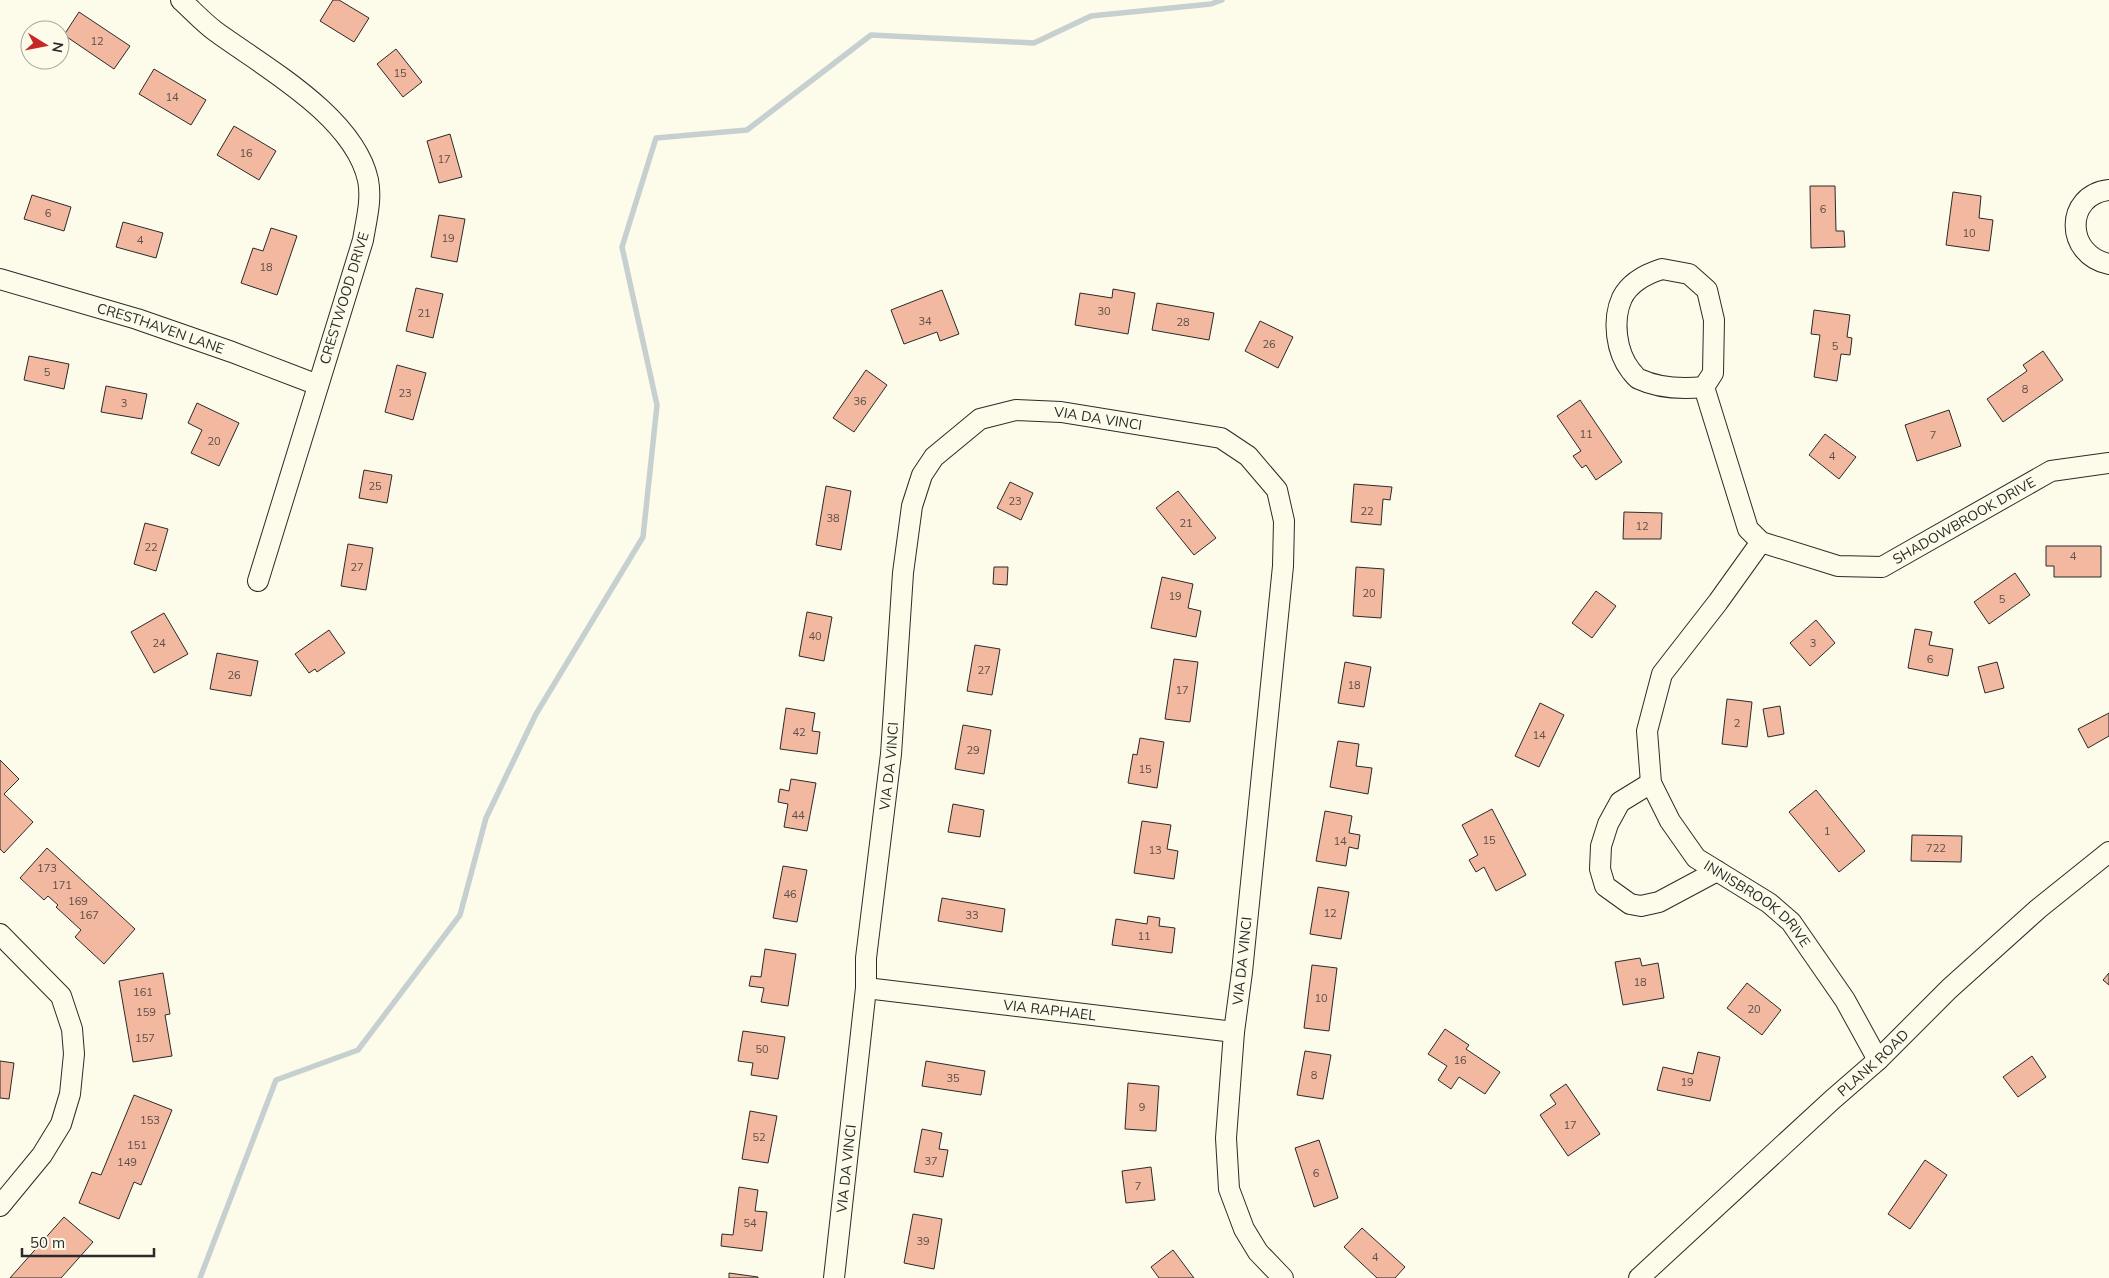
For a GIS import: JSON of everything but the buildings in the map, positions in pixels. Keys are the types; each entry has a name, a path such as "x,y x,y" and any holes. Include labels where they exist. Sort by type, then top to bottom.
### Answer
{"street":[{"name":"CRESTWOOD DRIVE","path":"180,0 212,29 300,92 325,113 353,146 362,160 368,181 369,206 363,240 258,581"},
{"path":"2109,190 2093,194 2085,201 2079,210 2075,231 2083,250 2091,258 2109,264"},
{"path":"1704,387 1692,389 1661,385 1637,379 1625,363 1619,348 1616,325 1622,297 1642,276 1662,269 1689,274 1707,290 1714,320 1713,373 1704,387 1748,529 1761,542"},
{"name":"CRESTHAVEN LANE","path":"0,279 137,319 232,352 318,385"},
{"name":"VIA DA VINCI","path":"834,1278 866,988 866,958 891,754 903,573 912,506 922,476 934,457 980,419 1016,410 1061,412 1221,438 1248,456 1277,490 1284,521 1283,566 1242,972 1234,1032 1226,1138 1229,1189 1244,1228 1258,1252 1283,1278"},
{"name":"SHADOWBROOK DRIVE","path":"1761,542 1838,566 1882,566 2051,471 2109,463"},
{"name":"INNISBROOK DRIVE","path":"1761,542 1662,674 1647,732 1651,783 1670,821 1696,858 1769,903 1791,922 1845,1000 1878,1060"},
{"path":"1651,783 1620,802 1608,824 1600,846 1600,868 1605,886 1630,904 1642,906 1659,902 1717,871"},
{"name":"PLANK ROAD","path":"1639,1278 1878,1060 1964,976 2038,910 2109,852"},
{"path":"0,934 61,996 72,1029 74,1054 70,1094 62,1124 42,1155 0,1206"},
{"name":"VIA RAPHAEL","path":"866,988 1234,1032"}],"waterway":[{"path":"200,1278 276,1080 358,1050 460,915 486,818 536,714 643,537 657,405 622,247 656,138 747,130 871,35 1034,43 1091,16 1211,4 1222,0"}]}
